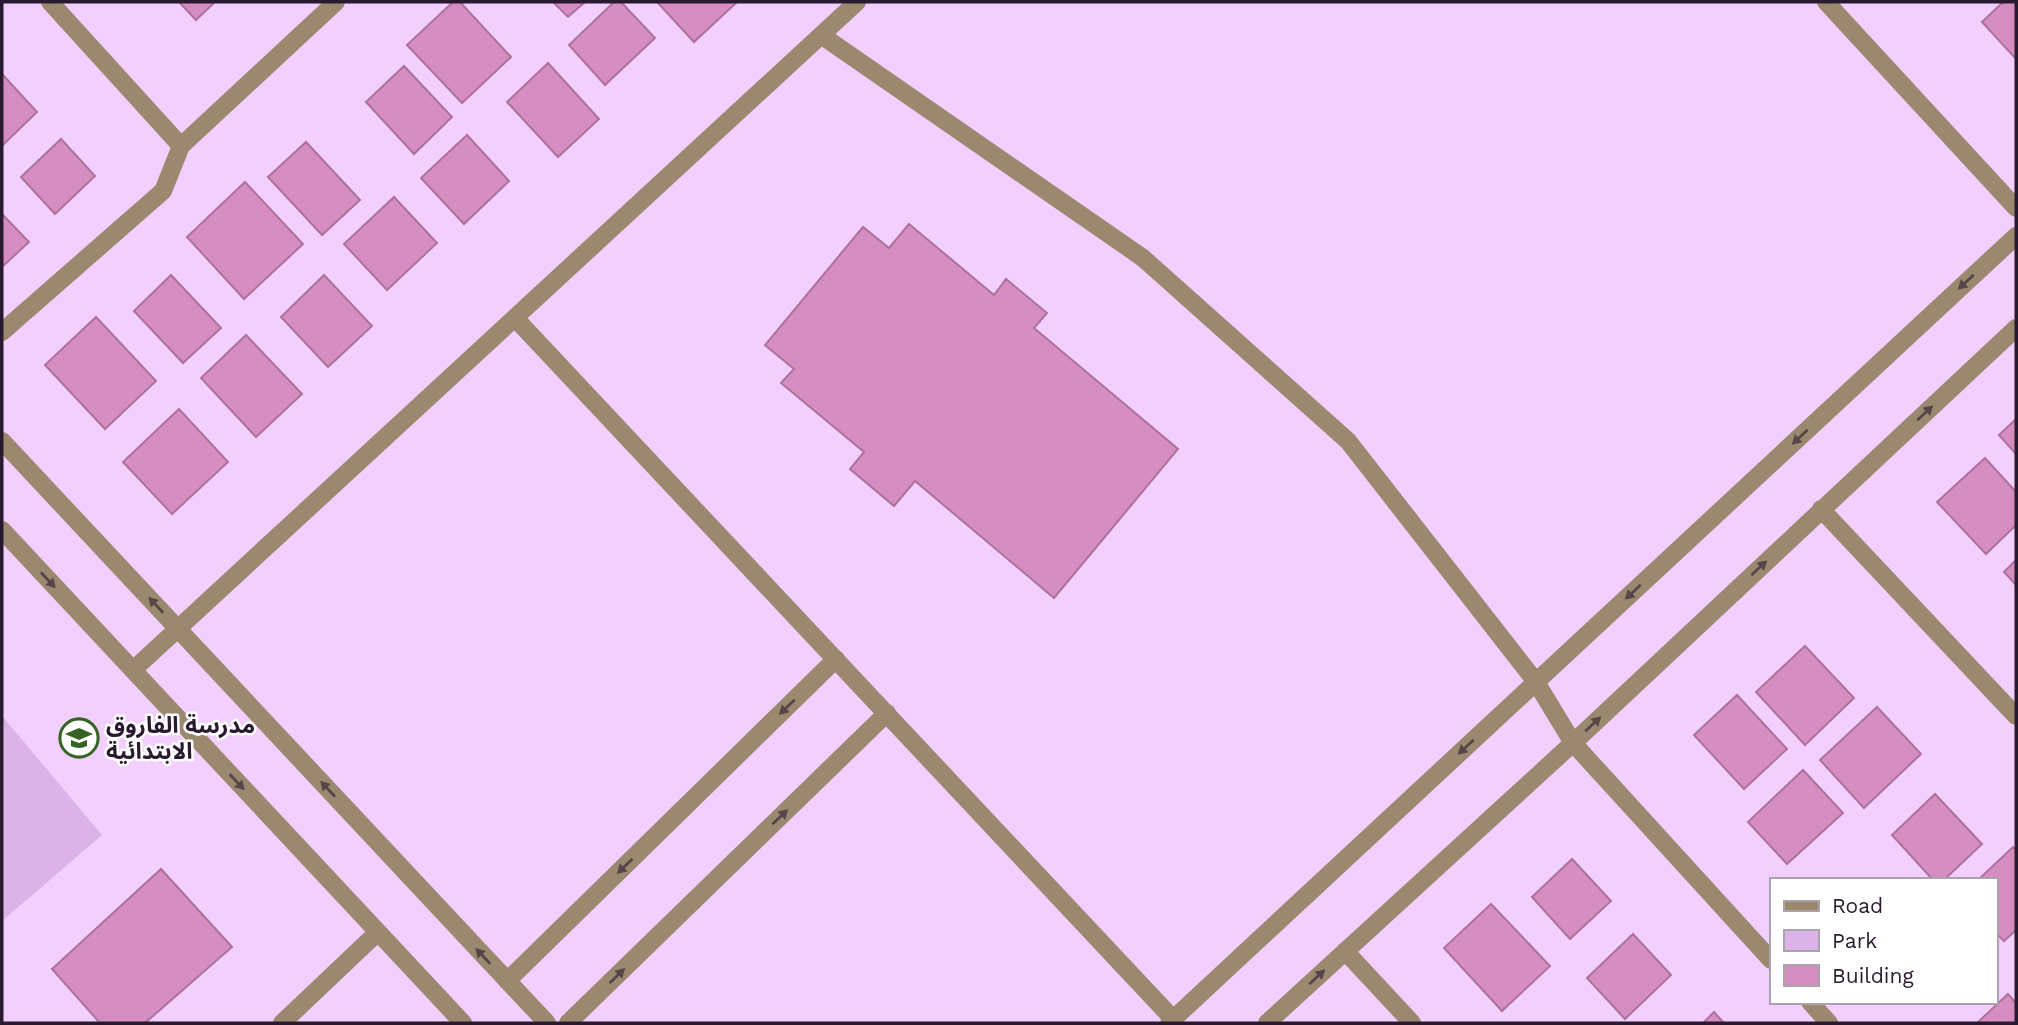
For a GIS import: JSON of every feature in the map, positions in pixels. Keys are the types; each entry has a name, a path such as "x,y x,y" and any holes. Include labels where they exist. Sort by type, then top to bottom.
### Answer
{"street":[{"path":"50,2 181,146"},
{"path":"2,332 163,191 181,146 336,2"},
{"path":"133,670 858,2"},
{"path":"1826,2 2016,208"},
{"path":"821,35 1143,258 1338,432 1536,682 1573,743 1770,959"},
{"path":"514,317 887,713 1171,1021 2016,236"},
{"path":"1267,1023 1573,743 2016,328"},
{"path":"2,441 547,1023"},
{"path":"1821,509 2016,716"},
{"path":"2,530 463,1023"},
{"path":"508,981 836,659"},
{"path":"568,1023 887,713"},
{"path":"282,1023 378,932"},
{"path":"1345,951 1412,1023"},
{"path":"1812,1004 1829,1023"}],"green space":[{"path":"2,716 102,835 2,921"}],"building":[{"path":"179,2 215,2 196,20"},
{"path":"453,2 460,2 511,57 462,103 407,45"},
{"path":"553,2 585,2 568,17"},
{"path":"614,2 621,2 655,38 605,85 569,45"},
{"path":"657,2 737,2 694,42"},
{"path":"2003,2 2016,2 2016,59 1982,22"},
{"path":"548,63 599,119 558,157 507,102"},
{"path":"404,66 452,117 414,154 366,102"},
{"path":"2,74 37,112 2,146"},
{"path":"467,135 509,181 464,224 421,178"},
{"path":"61,139 95,176 55,214 21,177"},
{"path":"306,142 360,200 322,235 268,177"},
{"path":"245,182 303,244 244,299 187,237"},
{"path":"394,197 437,243 387,290 344,244"},
{"path":"2,214 29,242 2,267"},
{"path":"909,224 994,295 1006,279 1047,313 1034,328 1178,449 1054,598 915,481 894,506 850,469 864,452 781,383 794,369 765,345 863,227 889,248"},
{"path":"171,275 221,328 183,363 134,311"},
{"path":"324,275 372,326 328,367 281,317"},
{"path":"96,317 156,381 105,429 45,365"},
{"path":"246,335 302,394 256,437 201,378"},
{"path":"179,409 228,462 172,514 123,462"},
{"path":"2016,419 2016,454 1999,435"},
{"path":"1985,458 2016,492 2016,525 1986,554 1937,502"},
{"path":"2016,560 2016,585 2004,572"},
{"path":"1805,646 1854,698 1805,745 1756,692"},
{"path":"1737,695 1787,749 1744,789 1694,735"},
{"path":"1877,707 1921,754 1864,808 1820,760"},
{"path":"1803,770 1843,813 1787,864 1748,822"},
{"path":"1935,794 1982,844 1946,878 1931,878 1892,835"},
{"path":"2013,847 2016,851 2016,930 2004,941 1997,934 1997,878 1980,878"},
{"path":"1572,859 1611,901 1570,939 1532,897"},
{"path":"161,869 232,947 145,1023 100,1023 52,969"},
{"path":"1491,904 1550,966 1502,1011 1444,948"},
{"path":"1633,934 1671,975 1625,1019 1587,978"},
{"path":"2008,994 2016,1003 2016,1023 1977,1023"},
{"path":"1714,1012 1724,1023 1703,1023"}],"place":[{"name":"مدرسة الفاروق الابتدائية","path":"79,738"}]}
